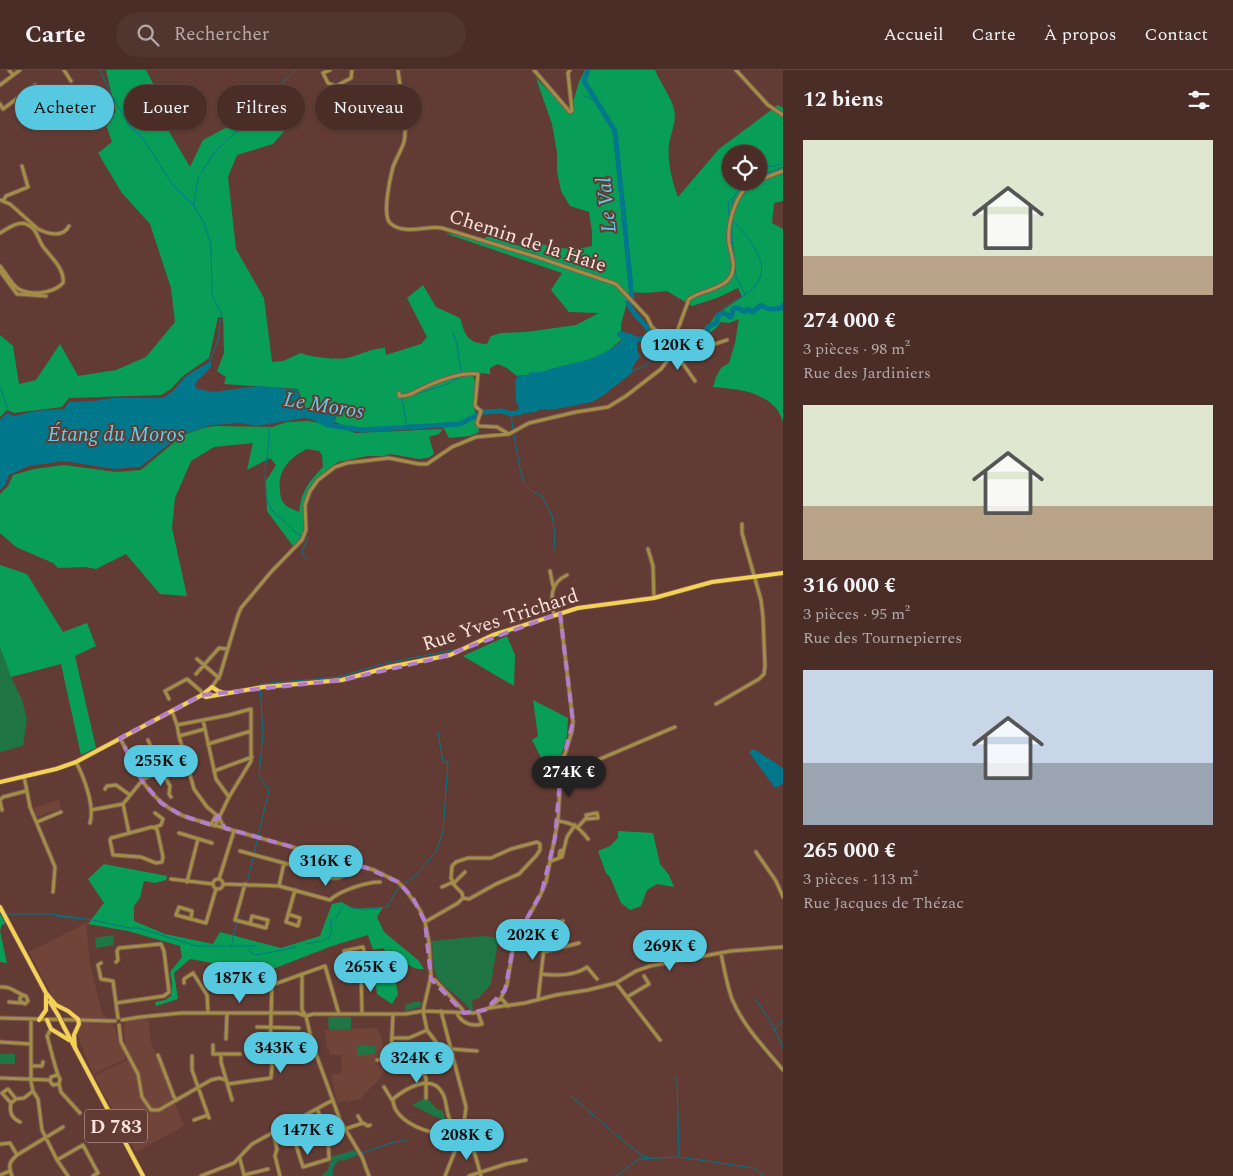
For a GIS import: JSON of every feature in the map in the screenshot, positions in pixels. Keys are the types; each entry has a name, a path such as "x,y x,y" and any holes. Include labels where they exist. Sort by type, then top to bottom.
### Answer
{"main road":[{"name":"Rue Yves Trichard","path":"216,695 263,687 342,680 389,667 450,655 493,635 590,605 654,598 712,582 783,572"},
{"path":"211,688 226,693"},
{"path":"0,782 56,769 76,762 202,695 211,688"},
{"path":"211,688 212,693 216,695"},
{"path":"202,695 206,697 216,695"},
{"name":"D 783","path":"0,907 143,1176"},
{"path":"39,1020 46,1010 48,1003 46,993"},
{"name":"D 783","path":"46,993 56,1004 71,1013 78,1021"},
{"path":"71,1013 71,1020"},
{"path":"47,1020 51,1029"},
{"path":"75,1048 74,1035 78,1021"},
{"name":"D 783","path":"51,1029 71,1041"}],"street":[{"path":"9,70 12,75"},
{"path":"0,85 20,70"},
{"path":"64,70 71,81"},
{"path":"330,70 323,73 328,83 336,86 350,78 352,70"},
{"name":"Chemin de la Haie","path":"398,70 403,111 404,142 394,165 389,186 386,214 391,224 399,228 408,229 433,226 481,239 616,284 647,317 652,327 676,340"},
{"path":"534,70 570,112 572,111 570,100 572,94 568,73 570,70"},
{"path":"736,70 768,105 783,115"},
{"path":"0,104 3,109 15,100"},
{"path":"22,166 28,187 1,200 10,204 38,229 51,233 62,233 68,226"},
{"path":"767,177 783,171"},
{"path":"211,688 219,678 241,608 271,572 302,540 306,530 305,504 310,491 318,480 335,467 346,463 389,458 423,464 434,460 452,446 468,440 481,436 509,434 529,423 608,407 616,403 661,369 674,351 678,329 689,299 725,283 731,276 734,264 729,242 729,229 739,198 745,190"},
{"path":"25,223 26,219"},
{"path":"0,233 15,224 25,223 34,229 62,273 63,283 47,292 25,291 15,286 0,266"},
{"path":"0,271 17,294 46,296"},
{"path":"674,351 711,345 727,340"},
{"path":"674,351 695,381"},
{"path":"399,393 399,396 402,396 415,393 425,387 459,374 478,374 476,407 480,412 477,422 479,426 500,428 509,434"},
{"path":"716,704 759,679 764,674 763,616 742,524"},
{"path":"648,549 653,566 654,598"},
{"path":"550,572 554,586 551,598 554,615"},
{"path":"554,586 567,575"},
{"path":"0,1018 78,1021 118,1020 208,1012 297,1013 306,1016 313,1014 392,1014 423,1011 478,1013 489,1008 501,998 507,985 514,942 542,891 558,821 561,766 573,722 560,613"},
{"path":"196,674 219,648 228,649"},
{"path":"197,659 219,678"},
{"path":"169,699 164,691 187,679 201,691 202,695"},
{"path":"177,725 251,709 251,762 213,825"},
{"path":"172,711 194,789 225,828"},
{"path":"203,720 216,779 229,797"},
{"path":"561,774 675,727"},
{"path":"179,736 205,729"},
{"path":"208,744 251,731"},
{"path":"120,738 142,781 156,798 175,812 213,825 354,864 378,872 398,882 413,898 425,922 429,942 431,979 423,1011 427,1030 442,1050 453,1054"},
{"path":"148,740 170,786 169,794 171,797"},
{"path":"214,771 252,757"},
{"path":"76,762 84,778 92,816 90,822"},
{"path":"91,810 123,804 142,781 161,770"},
{"path":"24,776 30,806 55,867 53,892"},
{"path":"105,789 108,786 116,785 130,795"},
{"path":"2,810 0,801 3,797 26,791"},
{"path":"123,804 130,833"},
{"path":"37,822 61,812"},
{"path":"154,828 156,829 163,861 160,863 141,857 114,855 111,838 161,825 163,819 155,813"},
{"path":"550,861 559,858 560,851 563,850 567,837 586,817"},
{"path":"558,821 576,826 588,839"},
{"path":"219,879 230,838 234,831"},
{"path":"179,833 212,843"},
{"path":"187,882 198,839"},
{"path":"537,842 540,844 540,850 536,856 519,874 469,899 463,898 461,891 453,883 451,874 452,866 456,862 473,858 492,858 511,848 537,842"},
{"path":"240,851 302,868"},
{"path":"756,852 776,881 783,897"},
{"path":"332,858 326,878 338,878 356,871"},
{"path":"279,886 284,863"},
{"path":"442,888 453,883 465,872"},
{"path":"171,879 213,884"},
{"path":"213,884 214,880 219,879"},
{"path":"219,879 223,884"},
{"path":"223,884 279,886 330,900 336,894 363,885 380,882"},
{"path":"190,919 192,911 179,907 176,915 206,924 216,889 213,884"},
{"path":"216,889 221,888 223,884"},
{"path":"244,884 235,920 250,924 266,928 268,920 252,916 250,924"},
{"path":"288,914 300,918 298,926 286,922 288,914 295,890"},
{"path":"425,922 458,903 463,898"},
{"path":"542,930 545,926 563,921"},
{"path":"523,927 542,930"},
{"path":"538,1000 545,937 542,930"},
{"path":"544,952 579,943"},
{"path":"116,962 118,960 117,951 120,948 160,944 163,946 164,951 169,992 168,995 116,1003"},
{"path":"362,972 350,969 344,951 363,947 368,966"},
{"path":"489,1008 508,1006 616,983 636,971 650,966 720,953 783,947"},
{"path":"720,953 732,999 738,1012 783,1070"},
{"path":"362,1014 362,972 371,963 378,962"},
{"path":"101,964 98,965 99,976 104,980 113,980 118,1020 122,1023 119,1025 121,1042 138,1074 141,1094 148,1108 157,1111 198,1087 216,1079 226,1080"},
{"path":"228,1084 271,1078 272,985 325,966 339,1014"},
{"path":"540,974 559,975 583,970 586,967 597,980"},
{"path":"184,983 184,979 194,973 207,995 208,1012"},
{"path":"302,974 302,1010 306,1016 312,1043 344,1129 360,1154 369,1176"},
{"path":"627,997 649,984 644,976"},
{"path":"431,979 438,983 462,1008 464,1013"},
{"path":"616,983 660,1040"},
{"path":"0,987 13,988 22,996 26,996 28,1001 25,1004 9,1002"},
{"path":"21,1003 22,996"},
{"path":"501,998 508,1006"},
{"path":"441,1011 466,1104 463,1130 445,1176"},
{"path":"456,1012 463,1021 475,1025 482,1024 478,1013"},
{"path":"226,1039 227,1013"},
{"path":"377,1060 387,1059 392,1056 392,1014"},
{"path":"31,1019 31,1078 33,1091 38,1099 40,1122 57,1160 68,1176"},
{"path":"257,1027 299,1028"},
{"path":"51,1029 47,1036 54,1056 57,1075 60,1079 61,1092 80,1113"},
{"path":"392,1038 409,1038 427,1030"},
{"path":"0,1042 31,1044"},
{"path":"213,1045 213,1054 240,1054"},
{"path":"452,1049 477,1051"},
{"path":"257,1052 285,1052"},
{"path":"221,1054 221,1062 232,1100"},
{"path":"158,1055 174,1097 177,1100"},
{"path":"192,1056 191,1066 209,1116 194,1120"},
{"path":"31,1066 42,1066 43,1062"},
{"path":"420,1067 426,1078 426,1098"},
{"path":"50,1080 52,1076 57,1075"},
{"path":"0,1078 50,1080"},
{"path":"50,1080 53,1085 59,1084"},
{"path":"392,1100 419,1084 426,1083 435,1086 442,1092 450,1120 463,1130 480,1174"},
{"path":"384,1086 403,1118 418,1127 438,1133 453,1124"},
{"path":"11,1103 2,1094 8,1089 16,1099"},
{"path":"20,1122 10,1114 11,1103 16,1099 21,1100 33,1091"},
{"path":"201,1176 228,1166 240,1159 252,1144 332,1100"},
{"path":"317,1109 328,1132 328,1160 303,1167 295,1142 298,1138 324,1125"},
{"path":"358,1116 362,1123 370,1125"},
{"path":"344,1129 362,1123"},
{"path":"12,1176 9,1166 11,1160 63,1127"},
{"path":"272,1133 277,1149 275,1156 280,1176"},
{"path":"461,1136 469,1144"},
{"path":"1,1144 10,1143 17,1155"},
{"path":"458,1144 469,1144"},
{"path":"57,1160 83,1145 98,1173 93,1176"},
{"path":"240,1159 244,1174 268,1169"},
{"path":"469,1176 506,1164 526,1160"},
{"path":"0,1175 10,1171"}],"highlighted area":[{"path":"560,613 573,722 561,767 555,838 542,891 514,942 505,990 485,1010 464,1013 431,979 425,922 413,898 398,882 367,868 225,828 218,816 211,825 181,815 161,803 143,782 120,738 202,695 342,680 439,658"}],"shaded area":[{"path":"59,800 61,810 37,817 34,808"},
{"path":"86,923 90,965 102,1013 114,1027 126,1059 93,1074 77,1035 81,1017 55,1001 29,952"},
{"path":"148,1018 151,1042 184,1126 136,1152 94,1076 128,1060 124,1033 125,1021"},
{"path":"378,1028 379,1034 381,1034 385,1061 383,1075 360,1099 337,1102 331,1074 340,1074 342,1069 341,1055 330,1055 329,1049 327,1049 325,1030"}],"green space":[{"path":"106,70 146,70 154,85 124,85 124,130 168,130 190,167 203,140 222,130 285,130 273,144 237,155 228,177 236,249 264,298 272,362 283,361 301,353 317,357 343,359 375,349 385,348 386,355 421,344 427,337 407,298 423,285 436,307 460,318 468,337 480,343 487,344 491,336 501,333 526,332 576,325 599,313 569,312 551,290 562,273 444,233 483,239 489,236 523,247 535,243 574,250 592,246 589,212 570,206 561,191 552,124 536,78 570,112 579,82 585,70 655,70 674,109 675,118 669,144 669,164 678,197 722,147 722,190 767,190 767,145 724,145 778,105 783,108 783,201 774,203 772,223 783,229 783,422 777,409 762,397 746,392 713,387 721,368 729,363 739,319 729,323 721,322 689,349 681,350 686,342 707,327 716,315 742,297 738,288 717,298 692,306 667,291 630,292 621,324 621,340 610,350 592,360 571,367 528,375 517,376 498,364 490,368 490,374 468,372 473,376 476,383 473,404 478,417 479,432 470,436 449,438 441,423 410,428 389,427 354,430 335,422 336,417 341,412 337,407 328,414 304,407 298,389 224,384 226,377 217,371 224,353 223,317 218,317 209,358 183,376 171,389 161,395 69,398 62,407 14,413 7,410 0,417 0,335 13,346 19,384 36,380 60,344 78,376 116,370 146,357 175,322 171,288 150,224 122,193 98,153 112,142 108,130 114,130 114,113 116,113 114,85 109,85"},
{"path":"308,421 337,426 355,433 443,429 439,434 429,437 434,454 428,458 419,459 390,454 338,462 312,485 306,499 305,535 293,546 267,511 266,481 276,465 270,458 247,470 253,443 214,447 191,461 175,498 172,528 187,596 160,594 126,554 96,569 85,567 58,568 53,563 16,547 0,533 0,494 8,486 13,475 34,469 64,465 116,472 141,470 183,435 204,428 215,426 272,427 287,422","holes":["307,449 319,451 322,455 323,467 306,487 299,512 288,507 283,502 280,493 281,477 286,465 295,456"]},
{"path":"0,565 27,574 63,632 87,623 96,646 75,656 96,748 81,755 61,664 11,677 0,647"},
{"path":"507,636 515,655 514,686 463,656"},
{"path":"0,647 22,700 27,719 23,746 0,752"},
{"path":"533,700 568,718 567,736 557,769 548,771 532,740 538,736"},
{"path":"618,831 653,833 660,864 669,875 674,887 657,884 647,890 641,906 630,910 621,903 610,877 606,873 598,851 610,846 618,838"},
{"path":"104,864 167,876 166,880 155,883 144,881 140,898 134,906 134,921 165,934 213,944 220,932 281,948 320,936 332,904 341,902 355,909 383,907 377,917 384,932 418,960 424,969 410,966 392,950 390,951 391,960 400,962 401,967 395,978 398,994 392,1004 377,994 375,979 388,973 384,948 373,950 368,935 332,946 260,974 258,971 190,959 174,973 178,999 156,1006 155,1002 165,1000 171,996 172,983 170,972 182,957 180,946 128,931 88,924 104,903 88,879"},
{"path":"0,914 5,922 4,925 2,924 0,931"},
{"path":"0,931 7,963 0,962"},
{"path":"113,935 114,945 96,948 95,938"},
{"path":"484,936 511,940 510,942 498,941 491,984 479,998 472,1000 473,1012 471,1012 437,977 433,965 432,941"},
{"path":"418,1001 422,1003 420,1007 405,1011 405,1005"},
{"path":"328,1017 351,1017 351,1029 329,1030"},
{"path":"357,1046 375,1046 375,1054 358,1055"},
{"path":"0,1054 15,1054 15,1064 0,1064"},
{"path":"425,1098 437,1109 443,1111 446,1122 412,1105"},
{"path":"354,1150 358,1155 343,1161 341,1159 334,1166 333,1176 321,1176 328,1170 331,1157"}],"water":[{"path":"619,331 645,339 637,342 637,350 640,356 632,368 633,372 592,402 551,410 541,409 536,412 516,414 519,407 516,401 515,381 518,376 529,375 529,372 543,371 597,356 619,343 622,339 616,335"},
{"name":"Étang du Moros","path":"211,361 211,367 197,381 195,386 198,389 213,392 257,386 297,390 303,408 328,414 337,408 340,412 332,424 304,418 257,426 240,423 212,425 181,435 140,467 114,469 64,461 29,466 9,475 5,485 0,490 0,420 7,413 14,416 35,411 64,409 69,402 113,398 163,398 173,391 186,376"},
{"path":"754,749 783,768 783,784 775,788 749,752"}],"waterway":[{"path":"100,70 112,96 129,125 144,140 173,185 194,206 204,223 211,245 212,295 222,315 219,338 210,361"},
{"path":"226,141 252,120 271,94 296,70"},
{"name":"Le Val","path":"588,70 584,81 615,131 632,297 628,302 649,330 650,337"},
{"path":"584,96 594,100"},
{"path":"194,205 198,178 214,153 224,143"},
{"path":"767,166 783,163"},
{"path":"767,173 783,167"},
{"path":"732,209 733,198 739,190"},
{"path":"738,202 747,190"},
{"path":"729,215 728,203 734,196"},
{"path":"732,221 736,277 745,294"},
{"path":"722,315 724,307 753,289 760,277 762,268 760,259 751,242 733,221"},
{"name":"Le Moros","path":"677,346 686,344 695,336 705,337 708,335 707,328 717,322 718,315 725,313 730,317 735,308 745,312 748,309 753,312 761,305 771,309 782,308 783,305"},
{"path":"453,332 461,372"},
{"name":"Le Moros","path":"639,339 650,337 664,345 673,345"},
{"path":"633,370 647,364 662,344"},
{"path":"410,396 445,385 461,377"},
{"path":"0,387 8,410"},
{"path":"406,397 402,399 407,427"},
{"name":"Le Moros","path":"316,419 328,425 362,430 460,424 483,412 502,411 511,414 521,412"},
{"path":"511,414 513,429"},
{"path":"265,472 269,423"},
{"path":"514,435 524,483 533,492 542,496 552,515 555,533 554,549"},
{"path":"265,475 266,494"},
{"path":"266,497 274,512 295,532 302,536"},
{"path":"307,537 302,552 307,560"},
{"path":"463,651 517,630"},
{"path":"247,883 269,790 259,776 263,734 260,684 338,677 386,663 459,649"},
{"path":"349,907 364,910 387,907 398,888 414,877 436,852 443,832 448,762 443,762 438,732"},
{"path":"231,947 244,892"},
{"path":"336,918 343,906"},
{"path":"0,914 50,914 93,920 129,928 139,928 196,946 257,946"},
{"path":"57,916 80,919"},
{"path":"324,940 332,932 330,923 333,920"},
{"path":"306,944 321,941"},
{"path":"249,948 251,953 258,955 296,947"},
{"path":"756,1000 770,1020 783,1047"},
{"path":"774,1031 783,1020"},
{"path":"677,1077 679,1156"},
{"path":"571,1096 627,1144 643,1156 648,1157"},
{"path":"362,1153 406,1140"},
{"path":"330,1175 336,1161 357,1154"},
{"path":"616,1176 639,1159 679,1157 754,1168 764,1176"}]}
